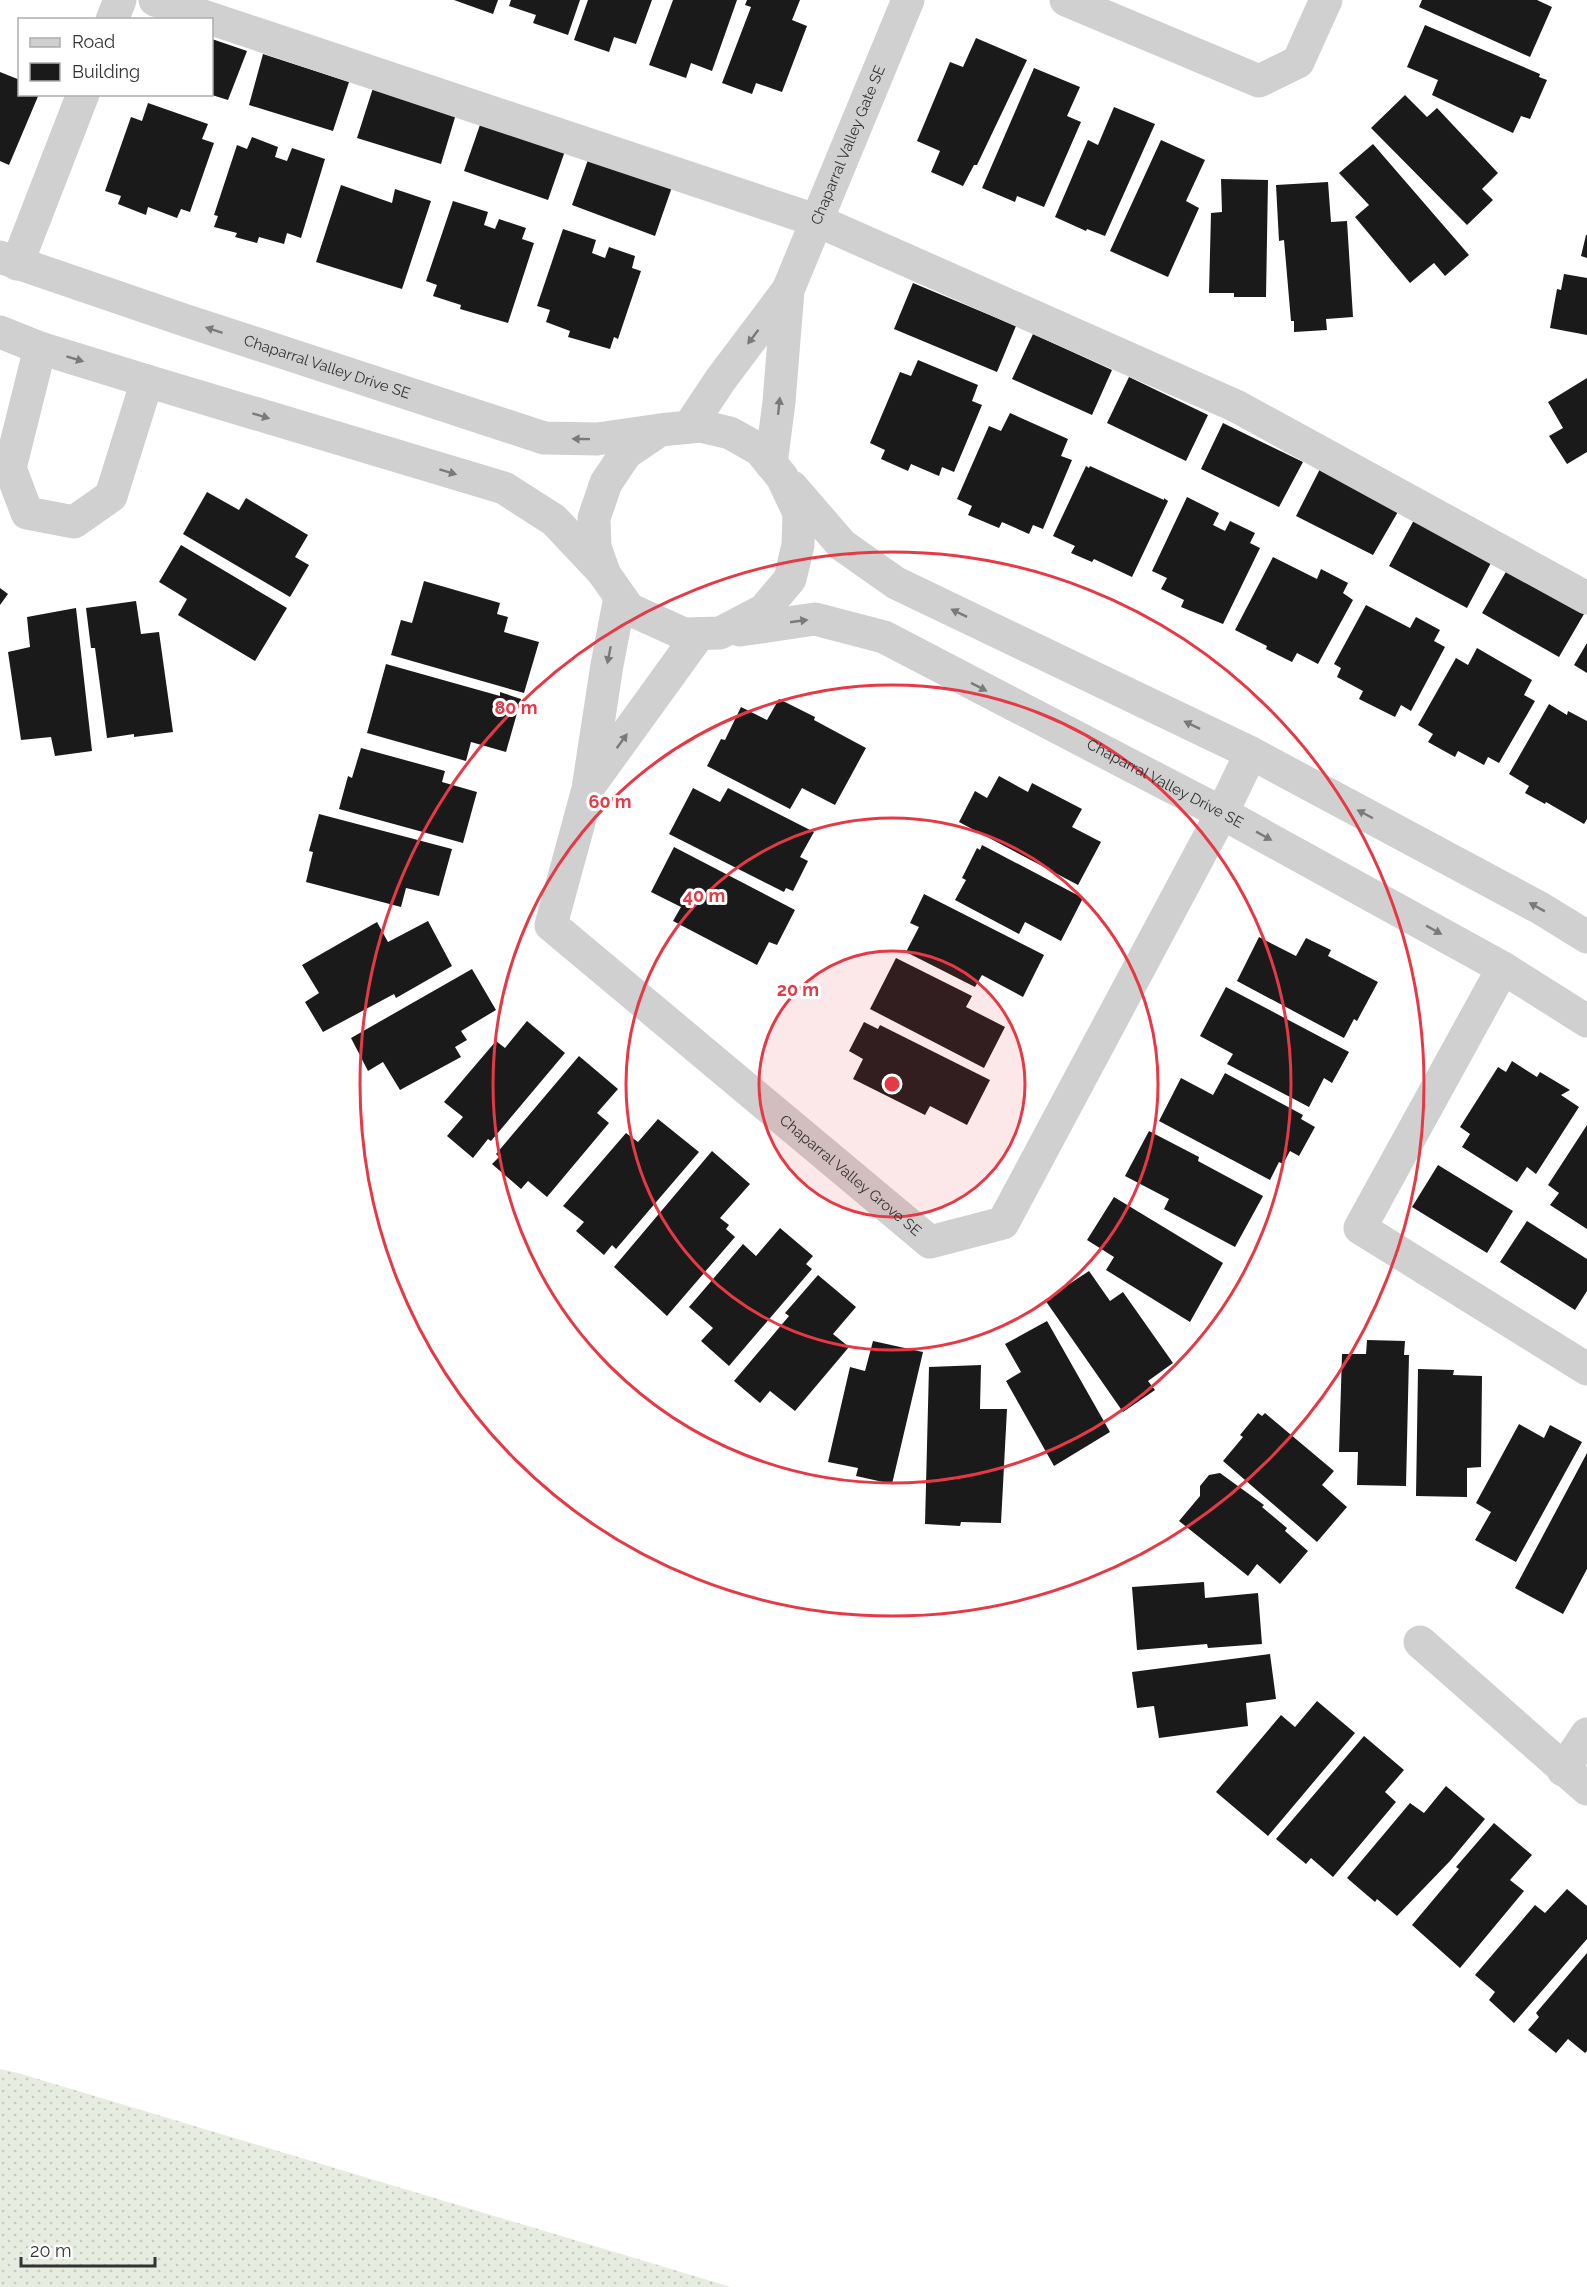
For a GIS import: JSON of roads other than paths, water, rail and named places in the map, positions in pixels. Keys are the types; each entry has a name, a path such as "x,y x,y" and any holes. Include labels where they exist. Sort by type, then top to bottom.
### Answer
{"street":[{"path":"113,18 120,0"},
{"path":"155,0 209,18"},
{"name":"Chaparral Valley Gate SE","path":"675,429 721,379 788,290 908,0"},
{"path":"1066,0 1259,81 1298,62 1326,0"},
{"path":"213,19 818,221 1236,406 1587,598"},
{"path":"9,261 82,96"},
{"name":"Chaparral Valley Drive SE","path":"9,261 544,438 597,439 675,429"},
{"name":"Chaparral Valley Gate SE","path":"777,470 779,402 788,290"},
{"path":"0,332 40,348 504,488 554,520 613,586 629,609 684,634 710,633 764,610 790,579 798,545 799,513 777,470"},
{"path":"40,348 10,468 27,513 74,522 111,496 147,381"},
{"path":"613,586 596,547 594,518 606,483 626,453 675,429 700,426 730,433 760,450 842,545 896,583 1251,753 1540,908 1587,937"},
{"name":"Chaparral Valley Grove SE","path":"613,586 607,665 588,789 551,925 930,1242 1003,1223 1222,813 1251,753"},
{"name":"Chaparral Valley Drive SE","path":"710,633 814,619 884,637 1222,813 1503,968 1587,1021"},
{"name":"Chaparral Valley Grove SE","path":"588,789 710,633"},
{"path":"1503,968 1360,1228 1587,1369"},
{"path":"1420,1642 1575,1780 1587,1734"}]}
